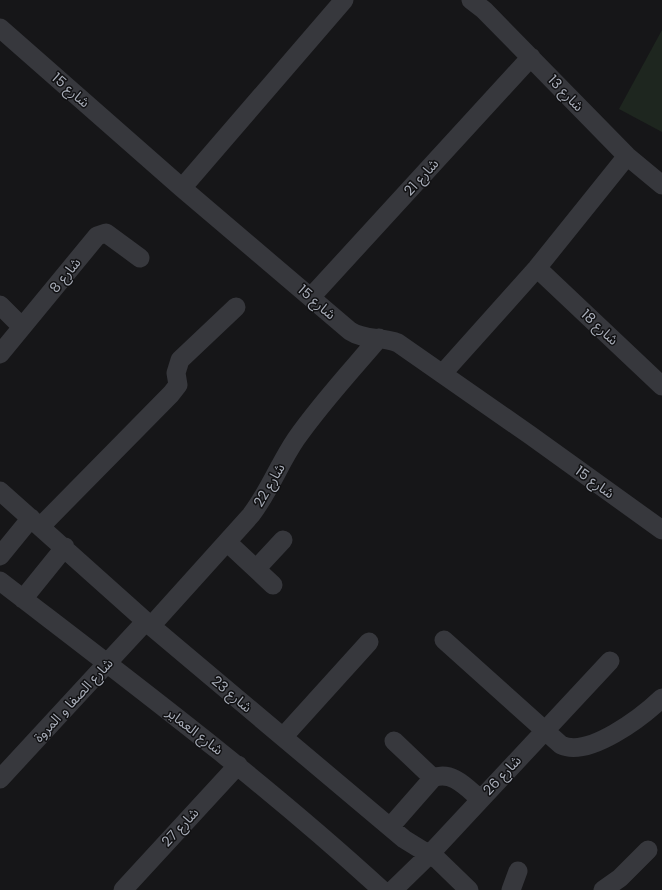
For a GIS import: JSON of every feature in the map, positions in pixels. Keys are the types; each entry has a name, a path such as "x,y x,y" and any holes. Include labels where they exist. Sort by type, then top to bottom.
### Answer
{"street":[{"path":"182,188 344,0"},
{"name":"شارع 13","path":"471,0 531,57 627,156 662,185"},
{"name":"شارع 15","path":"0,28 182,188 355,334 366,338 379,338 398,343 443,373 662,530"},
{"name":"شارع 21","path":"311,297 531,57"},
{"path":"443,373 537,268 627,156"},
{"name":"شارع 8","path":"0,354 101,233 111,236 140,258"},
{"name":"شارع 18","path":"537,268 662,386"},
{"path":"0,304 22,327"},
{"path":"0,556 171,394 178,385 176,373 180,360 236,308"},
{"name":"شارع 22","path":"149,624 228,542 264,497 287,454 308,423 379,338"},
{"name":"شارع 23","path":"0,491 149,624 404,839 447,867 469,890"},
{"path":"256,569 283,540"},
{"path":"228,542 273,585"},
{"path":"23,599 65,548"},
{"name":"شارع العماير","path":"1,584 107,662 238,765 340,851 382,890"},
{"name":"شارع الصفا و المروة","path":"0,779 107,662 149,624"},
{"path":"444,640 561,745 573,749 624,729 662,698"},
{"path":"283,737 370,642"},
{"name":"شارع 26","path":"393,890 428,855 610,661"},
{"path":"394,741 434,778"},
{"name":"شارع 27","path":"123,890 238,765"},
{"path":"390,827 434,778 440,775 447,775 480,799"},
{"path":"603,890 623,884 648,850"},
{"path":"511,890 518,871"}],"shaded area":[{"path":"662,30 662,132 619,109"}]}
